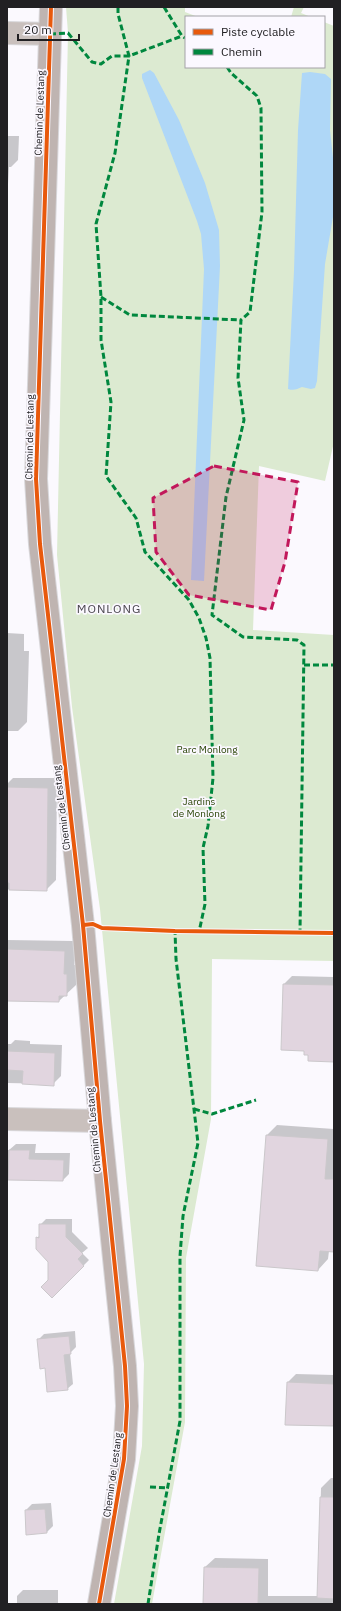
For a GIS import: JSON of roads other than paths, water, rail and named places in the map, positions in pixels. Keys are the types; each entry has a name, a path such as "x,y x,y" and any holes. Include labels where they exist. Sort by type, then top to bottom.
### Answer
{"street":[{"name":"Chemin de Lestang","path":"51,7 36,479 40,544 83,925 100,1121 125,1366 127,1406 124,1459 98,1604"},
{"path":"7,32 50,34"},
{"path":"7,1119 100,1121"}],"water":[{"path":"150,70 154,73 179,120 205,183 219,230 220,266 204,581 191,580 204,269 201,234 142,78 142,74"},
{"path":"310,72 325,74 331,79 330,130 334,167 334,211 325,264 317,381 315,388 311,389 302,387 292,390 288,389 294,271 298,130 302,73"}],"district":[{"name":"MONLONG","path":"109,609"}],"park label":[{"name":"Parc Monlong","path":"207,749"},
{"name":"Jardins de Monlong","path":"199,806"}]}
